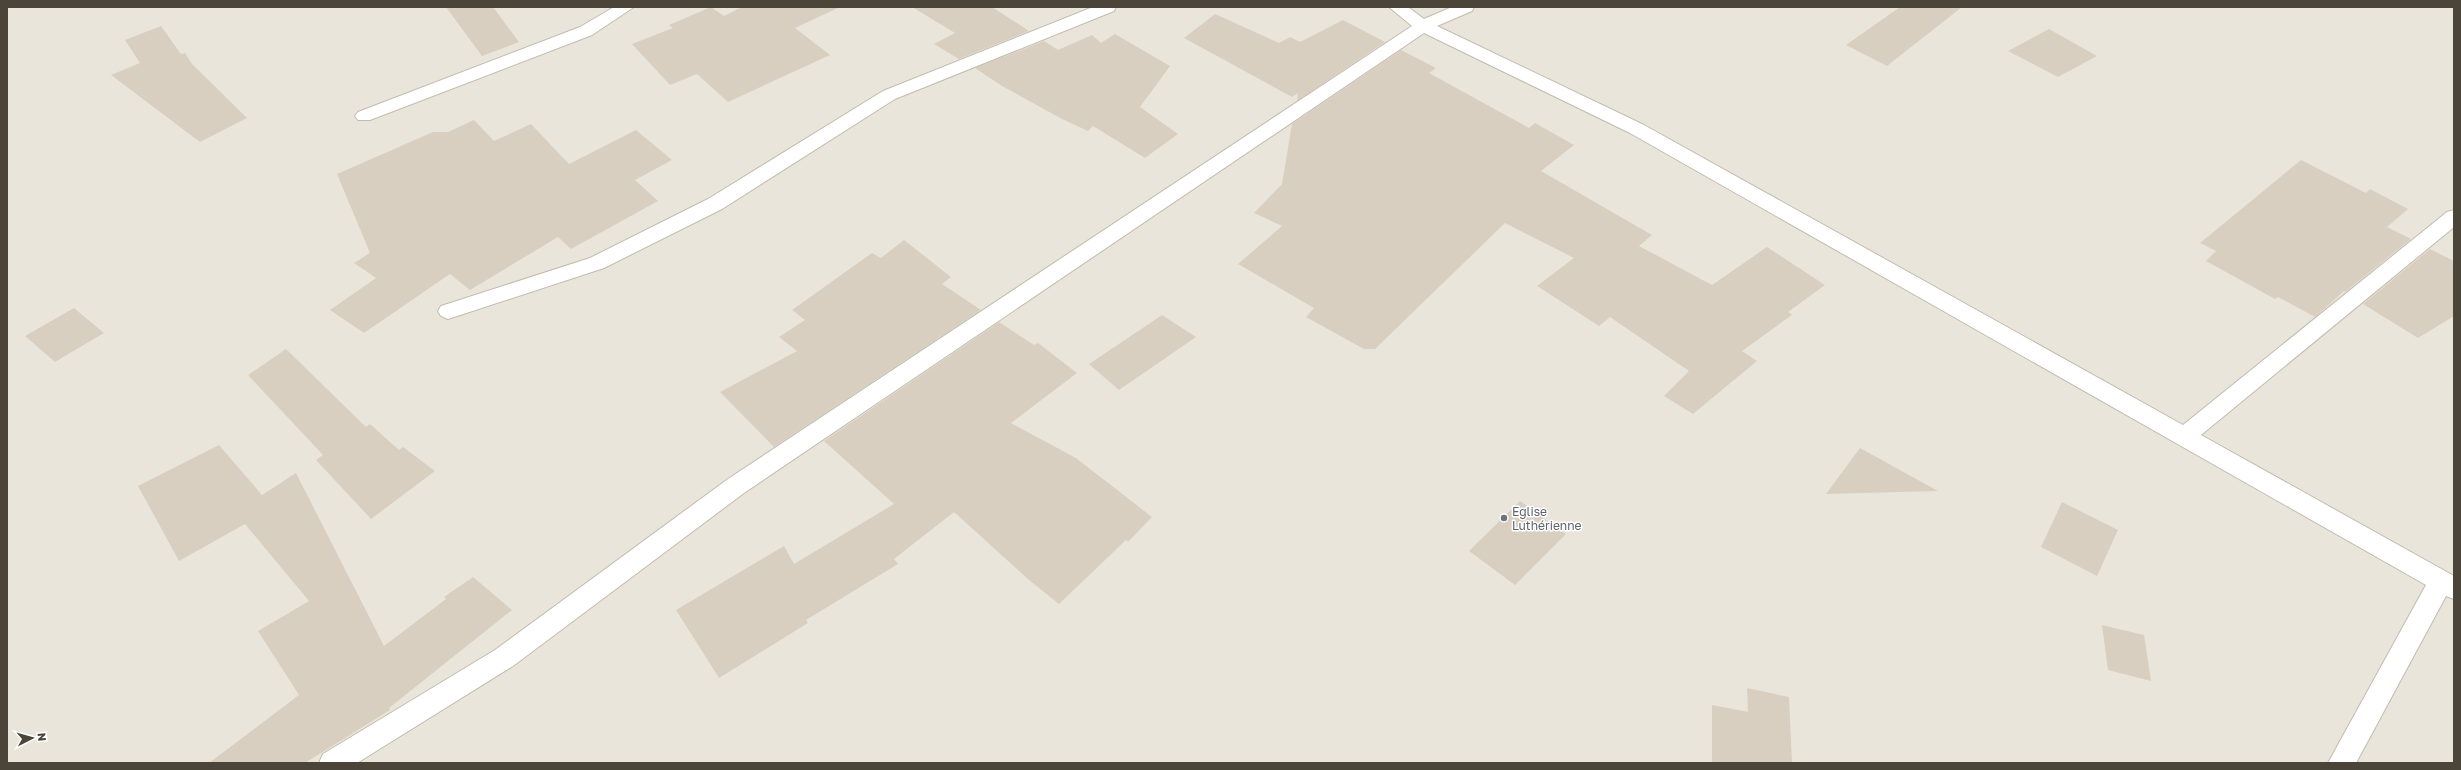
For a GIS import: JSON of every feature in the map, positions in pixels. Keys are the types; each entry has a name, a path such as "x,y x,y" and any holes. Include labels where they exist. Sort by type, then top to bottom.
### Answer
{"street":[{"path":"364,116 586,31 626,7"},
{"path":"448,311 597,262 715,204 889,95 1108,7"},
{"path":"1397,7 1423,26 1637,129 2447,584 2342,763"},
{"path":"333,763 504,658 736,486 1423,26 1466,7"},
{"path":"2183,437 2454,217"}],"shaded area":[{"path":"7,7 2454,7 2454,763 7,763"}],"building":[{"path":"446,7 493,7 519,42 482,56"},
{"path":"711,7 724,16 742,7 840,7 795,28 830,55 728,102 697,74 670,85 632,44 673,28 669,25"},
{"path":"912,7 992,7 1029,31 959,59 934,44 955,33"},
{"path":"1900,7 1962,7 1887,66 1846,45"},
{"path":"1215,14 1279,43 1290,37 1300,42 1343,20 1385,42 1297,101 1298,93 1292,97 1184,38"},
{"path":"161,26 181,54 185,53 192,64 247,118 200,142 111,75 140,63 125,40"},
{"path":"2049,29 2097,56 2058,77 2008,51"},
{"path":"1115,34 1170,66 1140,107 1178,134 1145,158 1093,126 1088,131 1062,119 1002,86 975,68 1044,41 1058,50 1092,35 1101,43"},
{"path":"1401,50 1436,68 1429,73 1529,128 1535,123 1574,145 1541,171 1652,235 1639,246 1712,285 1767,247 1825,285 1788,312 1792,315 1742,351 1757,361 1693,414 1664,396 1689,371 1610,317 1599,326 1537,286 1574,258 1505,223 1375,349 1364,349 1306,317 1314,308 1238,264 1282,226 1254,213 1282,184 1292,124"},
{"path":"474,120 494,141 531,124 569,164 636,130 672,160 635,180 658,201 571,249 558,237 470,290 450,274 364,333 330,310 376,278 354,263 370,253 337,174 433,132 448,132"},
{"path":"2301,160 2366,193 2370,189 2408,209 2387,227 2411,239 2345,292 2344,291 2315,317 2278,297 2275,299 2206,261 2216,251 2200,243"},
{"path":"904,240 951,277 942,284 981,310 774,447 720,392 797,351 779,337 805,320 792,310 872,253 881,258"},
{"path":"2430,249 2454,261 2454,316 2418,338 2363,304"},
{"path":"74,308 104,333 55,362 25,336"},
{"path":"1162,315 1196,337 1119,390 1089,364"},
{"path":"999,322 1034,345 1038,343 1077,373 1011,423 1076,458 1152,517 1128,542 1126,540 1059,604 1029,580 954,512 894,559 898,564 806,620 808,623 719,678 676,610 784,546 794,564 894,504 824,441"},
{"path":"286,349 366,427 370,424 399,450 403,447 435,471 371,519 316,460 323,455 248,375"},
{"path":"219,445 262,495 296,473 384,646 446,599 444,597 473,577 512,610 389,708 390,710 305,763 209,763 299,695 258,631 309,601 245,524 179,561 138,486"},
{"path":"1860,448 1938,491 1826,494"},
{"path":"1520,501 1566,534 1515,585 1469,551"},
{"path":"2062,502 2118,530 2097,576 2041,547"},
{"path":"2102,625 2144,635 2151,681 2108,670"},
{"path":"1747,688 1789,697 1792,763 1712,763 1712,705 1748,712"}],"place":[{"name":"Eglise Luthérienne","path":"1504,518"}]}
